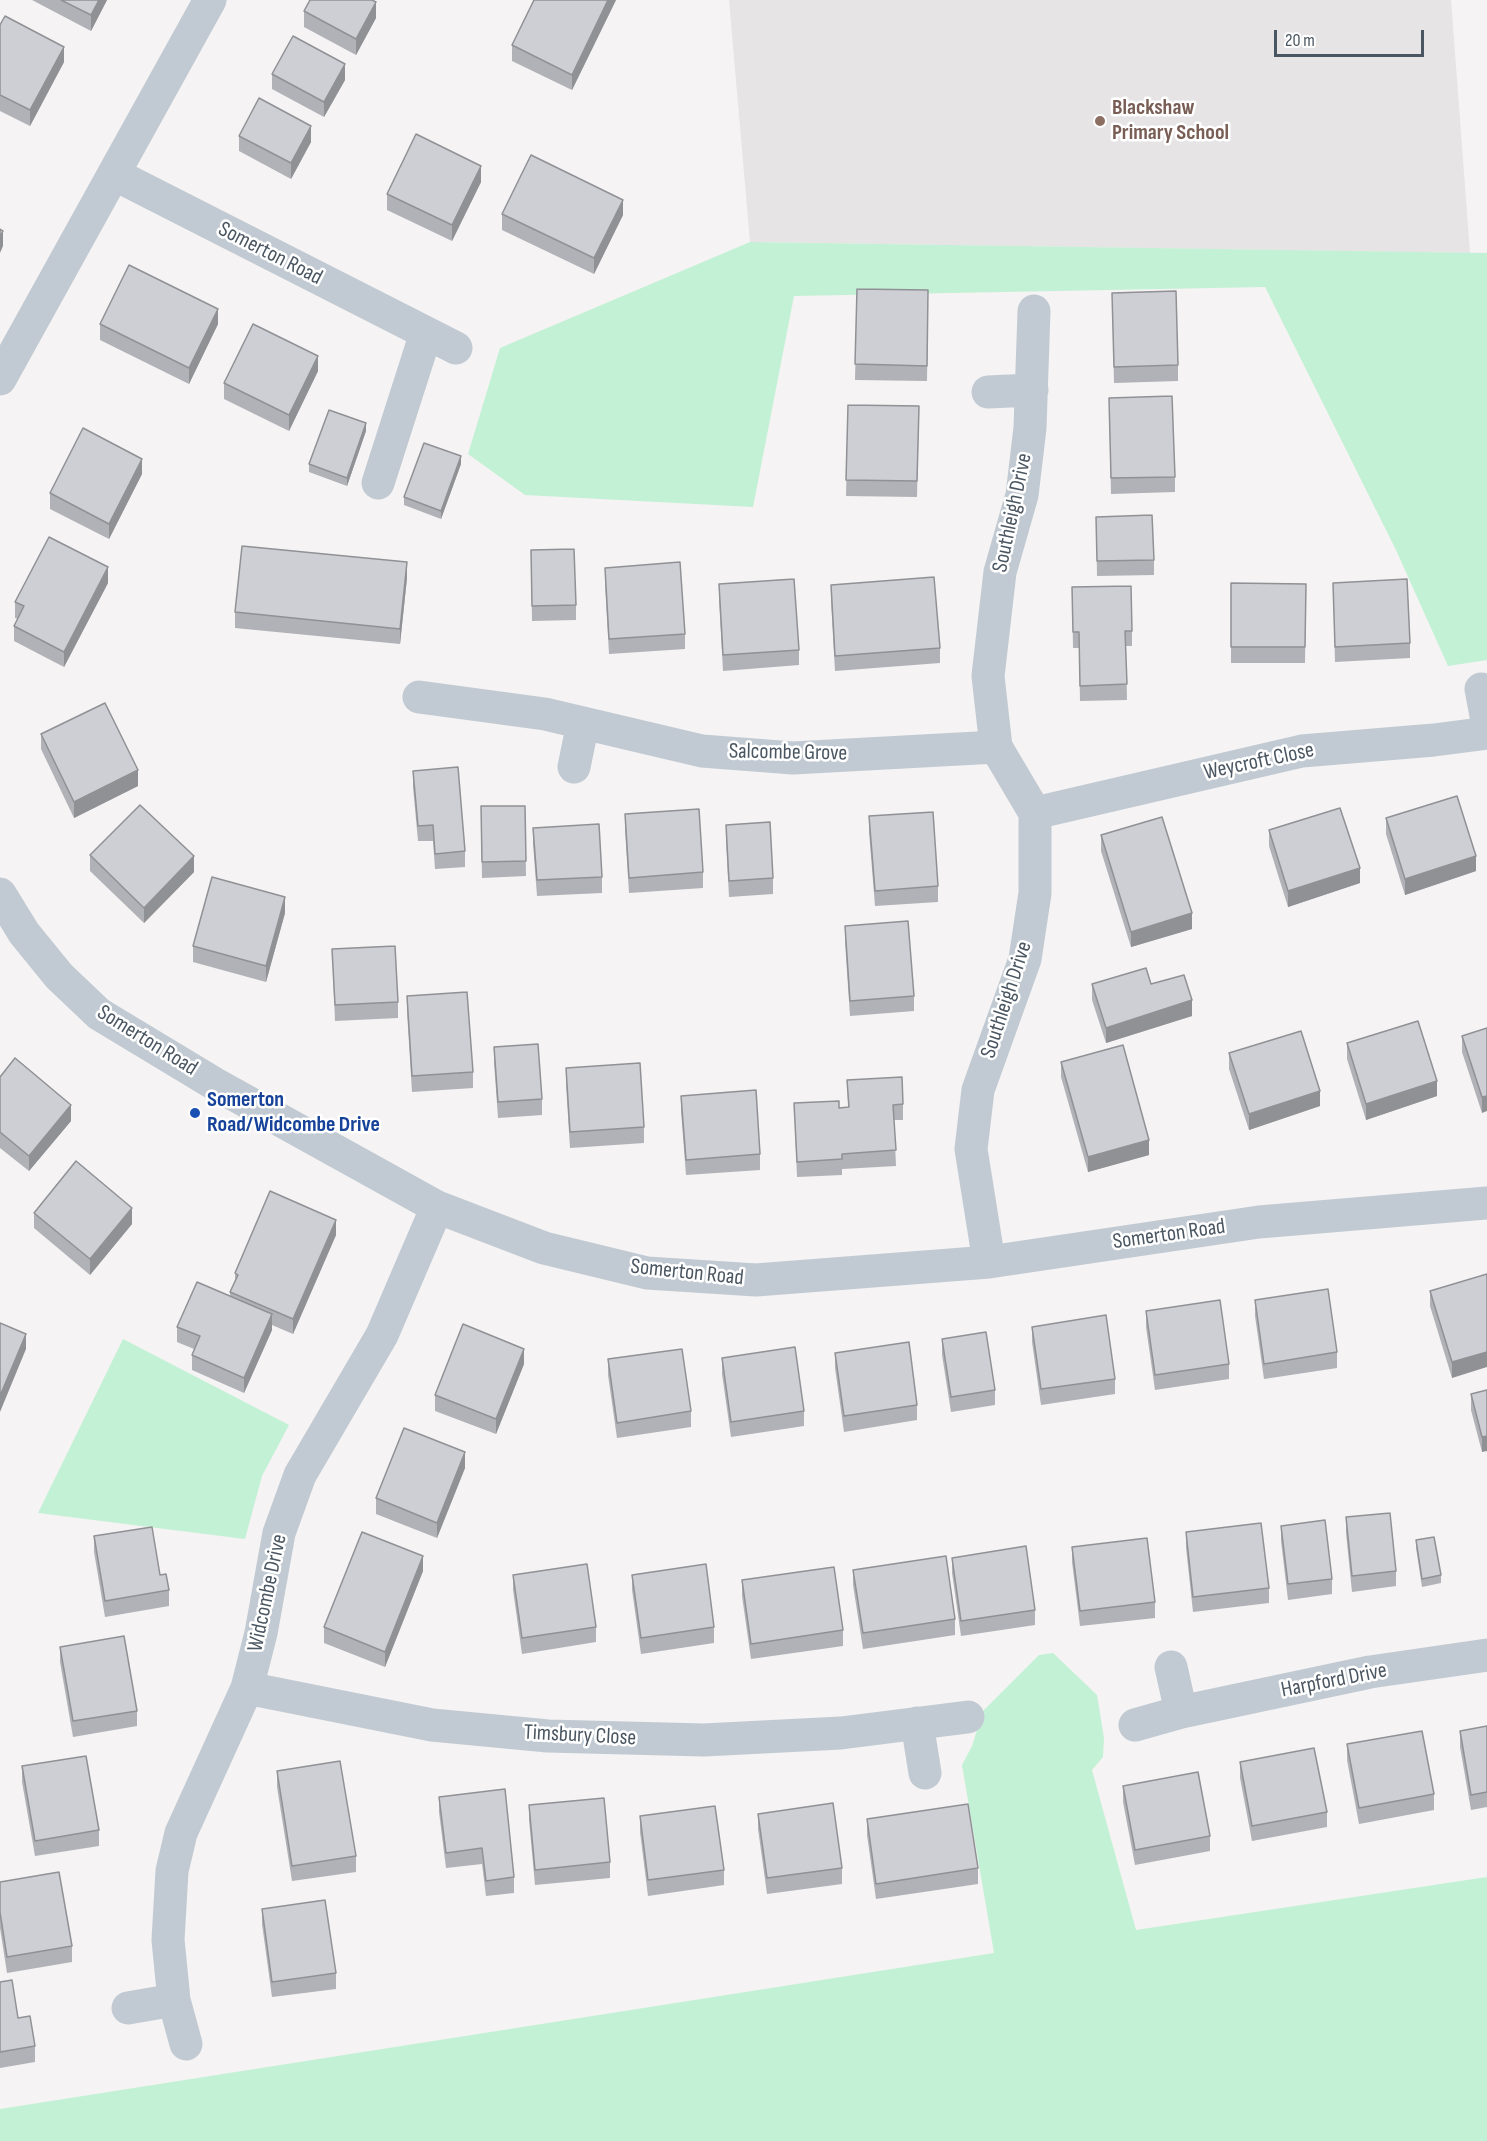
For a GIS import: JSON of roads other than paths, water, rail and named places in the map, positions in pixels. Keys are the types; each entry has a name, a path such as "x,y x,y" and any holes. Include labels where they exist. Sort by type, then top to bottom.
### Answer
{"street":[{"path":"1,372 210,0"},
{"name":"Somerton Road","path":"114,174 456,348"},
{"name":"Southleigh Drive","path":"989,1262 970,1149 978,1090 1025,959 1035,893 1035,813 996,747 988,676 1000,572 1022,495 1030,428 1035,311"},
{"path":"378,483 426,333"},
{"path":"988,392 1032,390"},
{"path":"1481,689 1487,721"},
{"name":"Salcombe Grove","path":"419,697 545,714 702,751 793,758 996,747"},
{"path":"574,766 583,723"},
{"name":"Weycroft Close","path":"1035,813 1302,751 1434,741 1487,733"},
{"name":"Somerton Road","path":"0,894 24,933 58,976 99,1014 214,1084 436,1207 544,1248 646,1273 756,1280 989,1262 1259,1222 1487,1203"},
{"name":"Widcombe Drive","path":"186,2044 174,2000 168,1940 172,1871 178,1843 247,1688 261,1633 279,1533 300,1475 382,1335 436,1207"},
{"name":"Harpford Drive","path":"1135,1725 1181,1712 1370,1672 1487,1654"},
{"path":"1171,1666 1181,1712"},
{"name":"Timsbury Close","path":"247,1688 432,1725 548,1736 704,1740 841,1733 968,1717"},
{"path":"917,1723 925,1773"},
{"path":"128,2008 174,2000"}],"place":[{"name":"Blackshaw Primary School","path":"1100,121"},
{"name":"Somerton Road/Widcombe Drive","path":"195,1113"}]}
